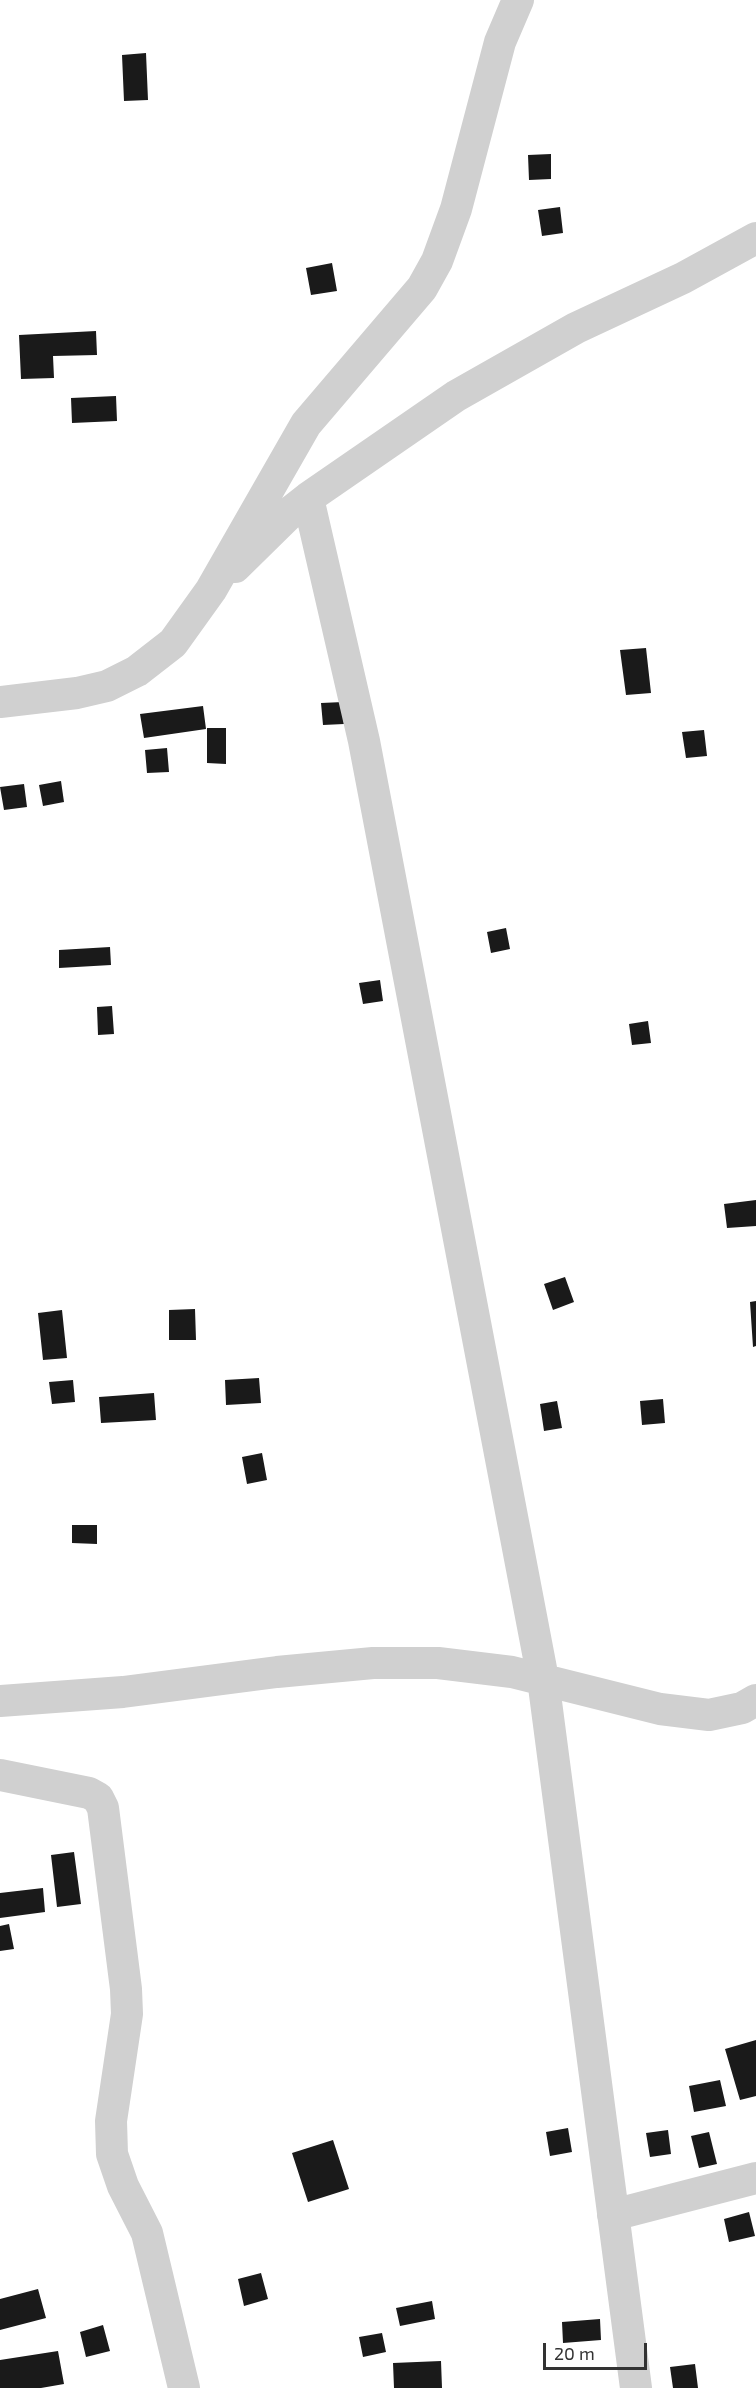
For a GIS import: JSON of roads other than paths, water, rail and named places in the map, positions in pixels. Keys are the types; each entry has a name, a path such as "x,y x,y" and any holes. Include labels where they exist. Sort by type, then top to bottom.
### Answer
{"street":[{"path":"0,702 77,693 107,686 137,671 173,643 211,590 306,424 422,288 437,261 456,209 500,42 518,0"},
{"path":"211,590 294,509 456,396 576,328 683,278 756,238"},
{"path":"308,498 364,741 543,1679 636,2388"},
{"path":"0,1701 123,1692 277,1672 373,1663 438,1663 512,1672 660,1709 709,1715 742,1708 756,1700"},
{"path":"0,1775 89,1793 98,1798 103,1808 126,1989 127,2014 111,2121 112,2154 123,2186 147,2232 184,2388"},
{"path":"613,2215 756,2178"}]}
